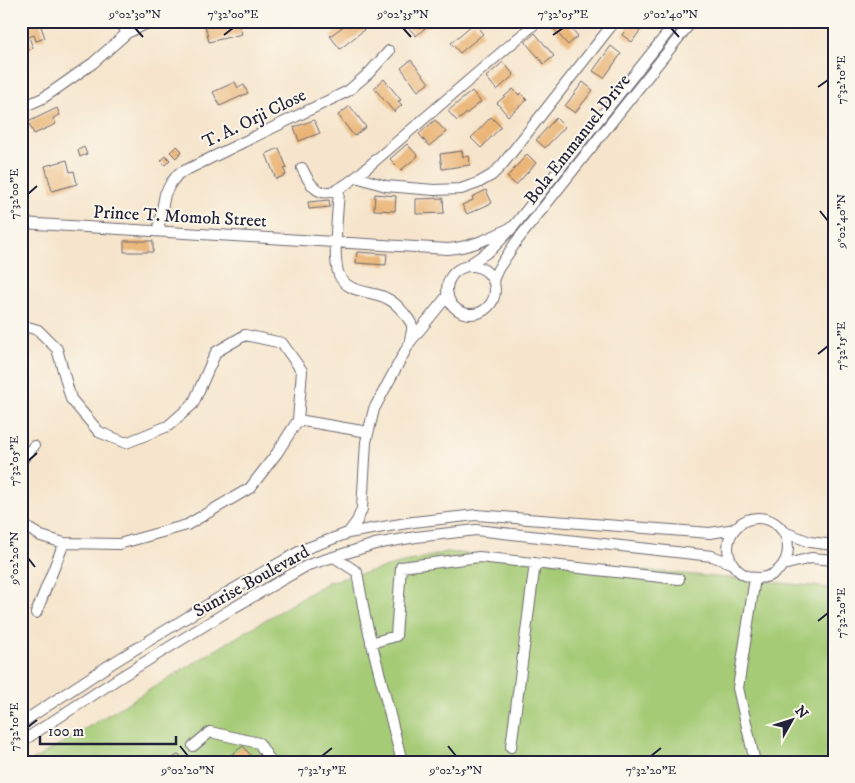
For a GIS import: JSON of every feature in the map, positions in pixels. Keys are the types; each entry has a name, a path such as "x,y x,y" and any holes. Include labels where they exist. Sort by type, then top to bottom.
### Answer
{"street":[{"path":"120,21 127,33"},
{"path":"21,108 42,98 93,63 127,33 152,21"},
{"path":"302,168 314,187 320,191 339,190 538,21"},
{"path":"356,177 386,186 434,190 461,189 478,183 502,165 615,21"},
{"name":"Bola Emmanuel Drive","path":"493,280 516,242 692,21"},
{"name":"Bola Emmanuel Drive","path":"468,266 492,249 514,226 672,23"},
{"name":"T. A. Orji Close","path":"158,231 165,194 178,174 348,91 369,73 389,50"},
{"path":"339,190 336,241 338,272 347,285 357,290 386,298 397,306 412,325 410,342"},
{"name":"Prince T. Momoh Street","path":"21,223 448,249 474,244 514,226"},
{"path":"468,266 482,269 493,280 495,288 491,304 486,310 478,313 462,312 451,302 448,295 448,287 454,273 468,266"},
{"path":"348,533 357,521 362,509 366,442 374,409 410,342 448,295"},
{"path":"21,325 38,330 57,349 71,398 99,432 126,443 168,426 193,404 216,352 245,335 282,343 302,371 298,420 250,488 187,524 119,544 64,542 41,536 21,524"},
{"path":"298,420 368,432"},
{"path":"21,461 34,446"},
{"name":"Sunrise Boulevard","path":"21,723 111,664 225,594 302,550 348,533 413,522 476,515 710,532 735,529"},
{"path":"760,518 769,520 778,525 784,532 788,549 783,565 777,571 763,578 755,578 746,575 732,564 728,546 730,537 742,522 760,518"},
{"name":"Sunrise Boulevard","path":"21,742 119,678 233,608 308,565 375,544 476,530 712,556 732,564"},
{"path":"784,532 810,542 834,545"},
{"path":"36,613 64,542"},
{"path":"334,556 357,572 365,617 402,762"},
{"path":"372,643 396,636 400,567 479,558 679,579"},
{"path":"783,565 811,558 834,560"},
{"path":"511,747 535,564"},
{"path":"755,578 738,688 755,762"},
{"path":"193,746 210,732 259,743 271,762"}],"green space":[{"path":"447,552 834,588 834,762 30,762 328,582"}],"building":[{"path":"25,21 39,21 45,38 36,41 34,35 29,37 33,48 24,51 21,43 21,23"},
{"path":"204,21 238,21 242,34 209,42"},
{"path":"370,21 381,21 383,24 376,29"},
{"path":"415,21 433,21 416,36 408,27"},
{"path":"547,21 565,21 578,36 568,45"},
{"path":"632,21 647,21 632,42 622,35"},
{"path":"349,22 353,26 358,22 364,30 340,49 330,36"},
{"path":"474,23 483,34 460,53 451,43"},
{"path":"535,33 554,56 544,64 525,42"},
{"path":"611,46 621,54 604,78 593,71"},
{"path":"411,60 429,83 418,91 401,68"},
{"path":"503,62 514,75 497,90 486,77"},
{"path":"384,79 401,100 398,101 402,105 394,112 374,88"},
{"path":"235,82 238,88 244,85 248,93 220,106 213,92"},
{"path":"583,82 593,90 575,113 565,106"},
{"path":"513,89 527,100 508,116 497,103"},
{"path":"472,91 481,102 457,121 448,111"},
{"path":"350,106 366,127 354,136 338,115"},
{"path":"57,108 60,115 53,118 56,124 34,134 28,122"},
{"path":"491,117 501,127 481,148 471,138"},
{"path":"556,118 565,127 545,148 536,140"},
{"path":"314,120 320,133 299,141 294,127"},
{"path":"435,120 446,132 429,146 419,134"},
{"path":"407,144 418,156 401,170 390,159"},
{"path":"177,146 182,151 176,158 170,152"},
{"path":"84,147 87,154 80,157 78,150"},
{"path":"279,148 287,168 284,169 286,175 276,179 266,154"},
{"path":"462,151 463,157 469,156 470,165 442,169 440,154"},
{"path":"527,154 536,163 516,185 507,177"},
{"path":"166,156 170,160 165,165 161,161"},
{"path":"67,160 70,172 74,171 77,184 52,191 45,166"},
{"path":"486,190 492,203 467,214 462,205 473,200 472,197"},
{"path":"375,194 396,196 395,211 374,210"},
{"path":"443,198 444,213 416,214 416,199"},
{"path":"329,200 330,207 309,209 308,202"},
{"path":"124,241 153,241 153,252 124,252"},
{"path":"357,252 387,254 386,265 356,263"},
{"path":"243,746 256,762 230,762 227,758"},
{"path":"179,754 184,762 167,762"}]}
